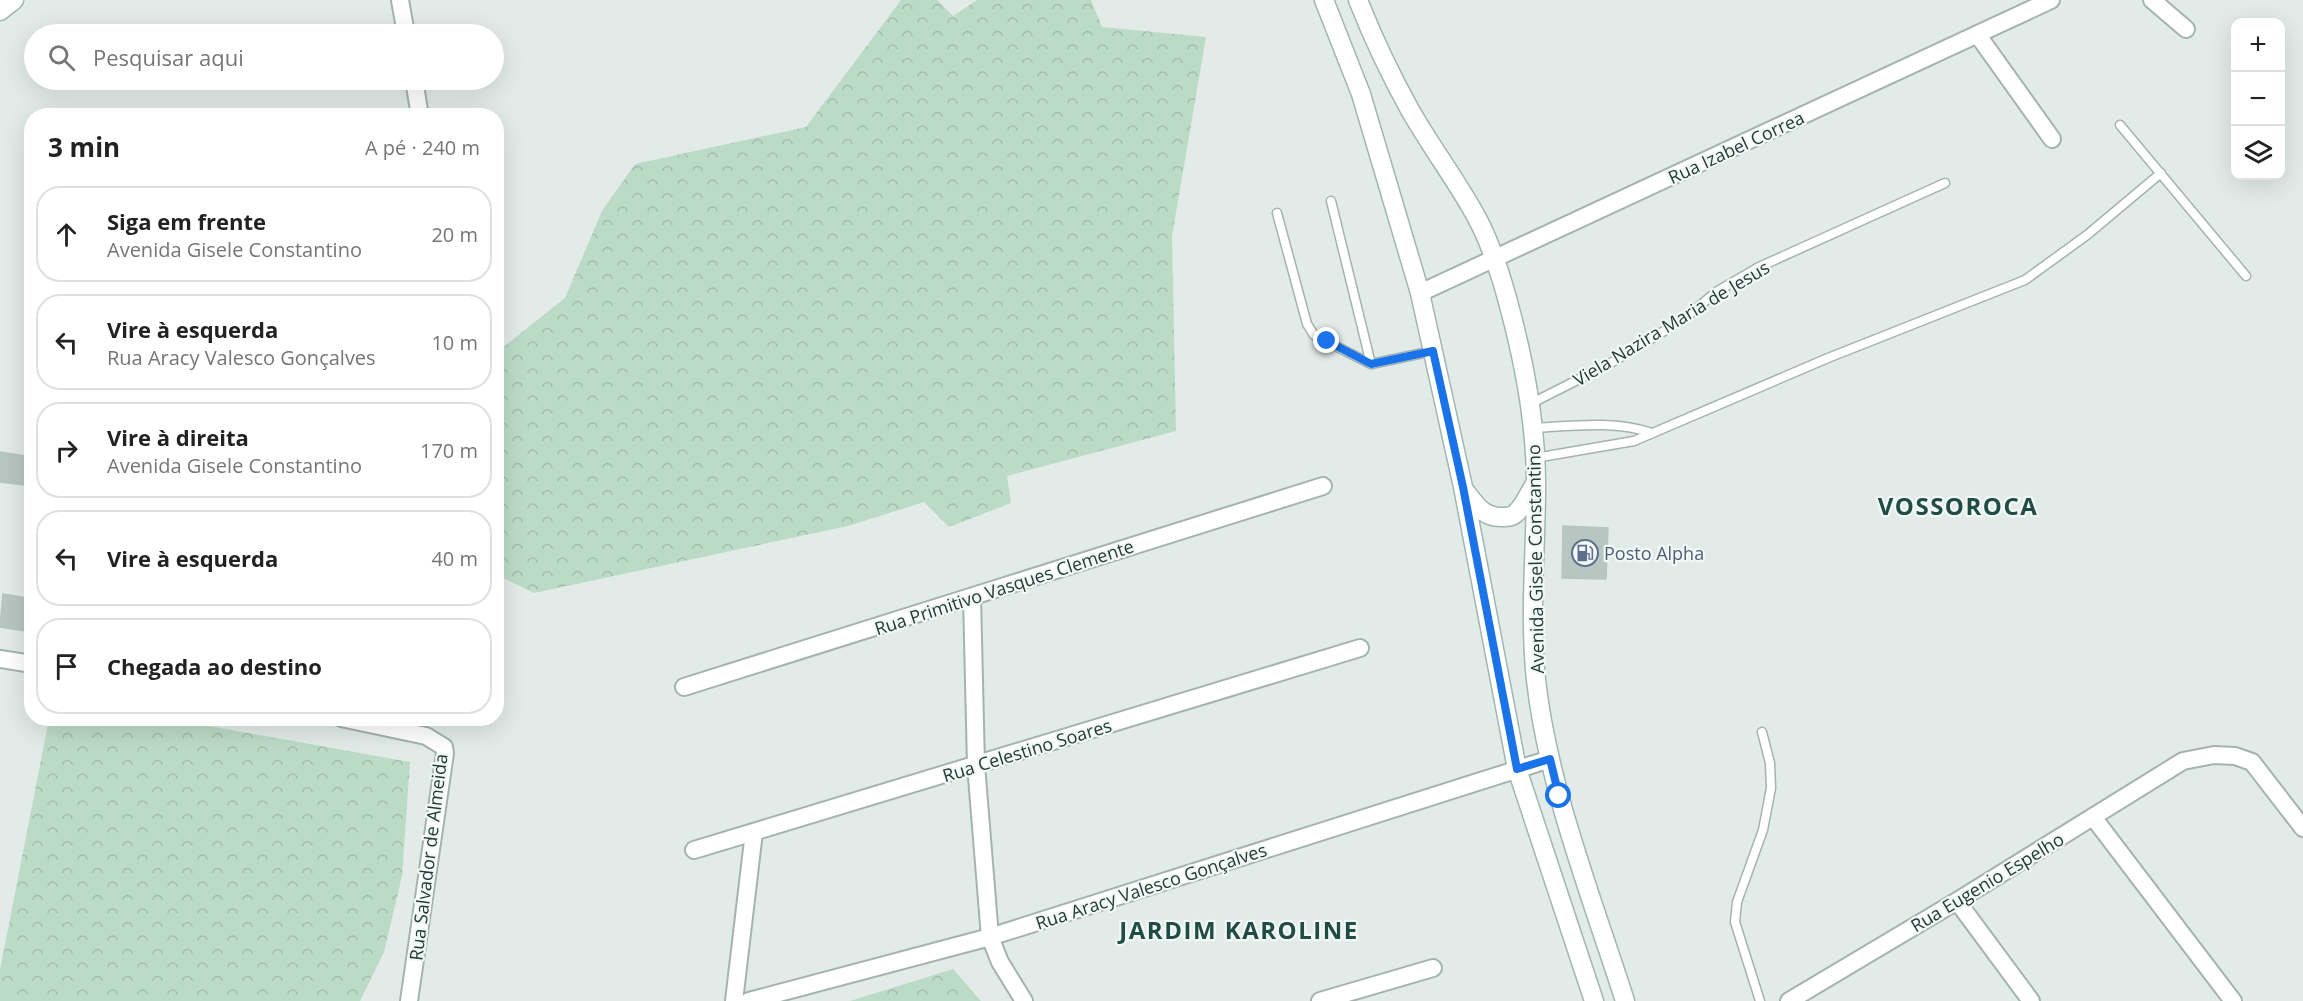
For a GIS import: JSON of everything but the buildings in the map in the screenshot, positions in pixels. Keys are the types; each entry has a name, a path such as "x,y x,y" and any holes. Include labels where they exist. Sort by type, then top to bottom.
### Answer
{"main road":[{"path":"0,11 14,0"},
{"path":"1324,0 1361,94 1420,293 1463,487 1517,769 1594,1001"},
{"name":"Avenida Gisele Constantino","path":"1358,0 1373,38 1410,110 1478,219 1512,317 1530,404 1535,458 1532,597 1536,679 1559,796 1625,1001"},
{"path":"1463,487 1481,512 1493,517 1510,517 1518,512 1536,483"}],"street":[{"path":"400,0 404,24"},
{"name":"Rua Izabel Correa","path":"1420,293 2051,0"},
{"path":"2152,0 2186,29"},
{"path":"1977,34 2052,139"},
{"path":"416,90 419,108"},
{"name":"Rua Primitivo Vasques Clemente","path":"684,687 1323,486"},
{"path":"972,597 976,765 990,937 999,962 1024,1001"},
{"name":"Rua Celestino Soares","path":"694,850 1359,648"},
{"path":"0,659 24,663"},
{"name":"Rua Salvador de Almeida","path":"379,726 426,736 444,747 445,753 409,1001"},
{"name":"Rua Eugenio Espelho","path":"1789,1001 1957,901 2183,761 2214,755 2235,756 2252,762 2303,828"},
{"name":"Rua Aracy Valesco Gonçalves","path":"749,1001 990,937 1550,759"},
{"path":"2093,816 2233,1001"},
{"path":"734,1001 754,832"},
{"path":"1957,901 2031,1001"},
{"path":"1320,1001 1433,968"}],"lane":[{"path":"2120,125 2246,276"},
{"path":"1535,458 1635,441 1828,358 2025,280 2087,235 2161,173"},
{"name":"Viela Nazira Maria de Jesus","path":"1530,404 1609,364 1684,319 1716,292 1759,267 1945,183"},
{"path":"1331,201 1371,364"},
{"path":"1277,213 1307,324 1314,335 1371,364 1433,351"},
{"path":"1532,428 1601,425 1633,427 1652,433"},
{"path":"1760,1001 1735,921 1737,902 1763,830 1771,788 1770,763 1762,732"}],"green space":[{"path":"901,0 937,0 953,16 977,0 1091,0 1102,27 1206,37 1172,236 1176,431 1007,476 1011,503 949,527 924,502 848,526 534,593 504,578 504,346 565,298 602,211 635,164 806,127"},
{"path":"48,726 209,726 410,762 402,876 384,952 360,1001 0,1001 0,970"},
{"path":"953,969 981,1001 850,1001"}],"place":[{"name":"Posto Alpha","path":"1585,553"}],"district":[{"name":"VOSSOROCA","path":"1958,505"},
{"name":"JARDIM KAROLINE","path":"1239,929"}],"route":[{"path":"1327,341 1371,364 1433,351 1463,487 1517,769 1550,759 1559,796"}]}
